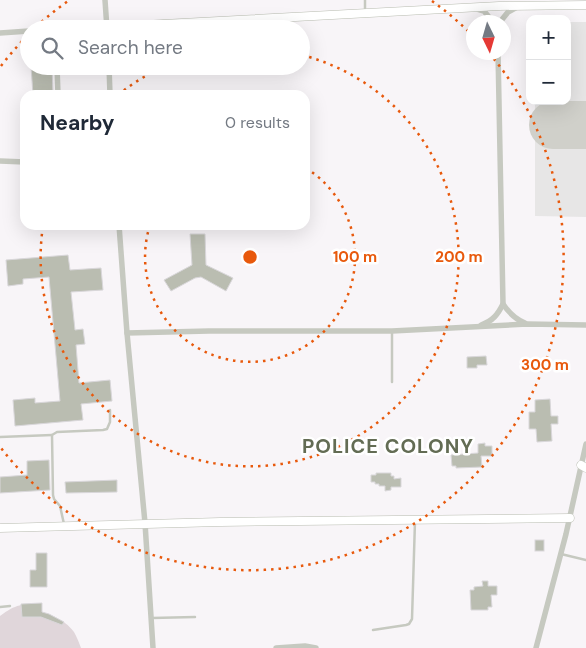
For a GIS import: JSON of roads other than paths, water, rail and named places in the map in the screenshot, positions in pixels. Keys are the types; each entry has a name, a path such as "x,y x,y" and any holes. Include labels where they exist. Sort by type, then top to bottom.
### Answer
{"street":[{"path":"105,0 106,20"},
{"path":"245,20 472,7 497,3 520,6 586,5"},
{"path":"506,15 520,6"},
{"path":"472,7 484,11 487,15"},
{"path":"0,33 20,32"},
{"path":"474,328 487,323 497,315 503,304 498,60"},
{"path":"57,75 58,90"},
{"path":"109,75 110,90"},
{"path":"0,161 20,162"},
{"path":"119,230 145,523 152,648"},
{"path":"503,304 515,319 527,324"},
{"path":"127,333 208,331 392,332 527,324 586,325"},
{"path":"536,648 584,467 586,444"},
{"path":"0,528 145,523 570,518"},
{"path":"276,648 305,646 316,648"}],"lane":[{"path":"365,0 365,13"},
{"path":"392,332 392,382"},
{"path":"0,437 52,435 57,432 103,430 107,429 110,422 110,410"},
{"path":"52,435 53,495 54,500 60,506 64,526"},
{"path":"373,630 406,626 412,619 415,520"},
{"path":"561,554 586,560"},
{"path":"0,608 10,606"},
{"path":"151,618 195,617"}],"district":[{"name":"POLICE COLONY","path":"388,446"}]}
